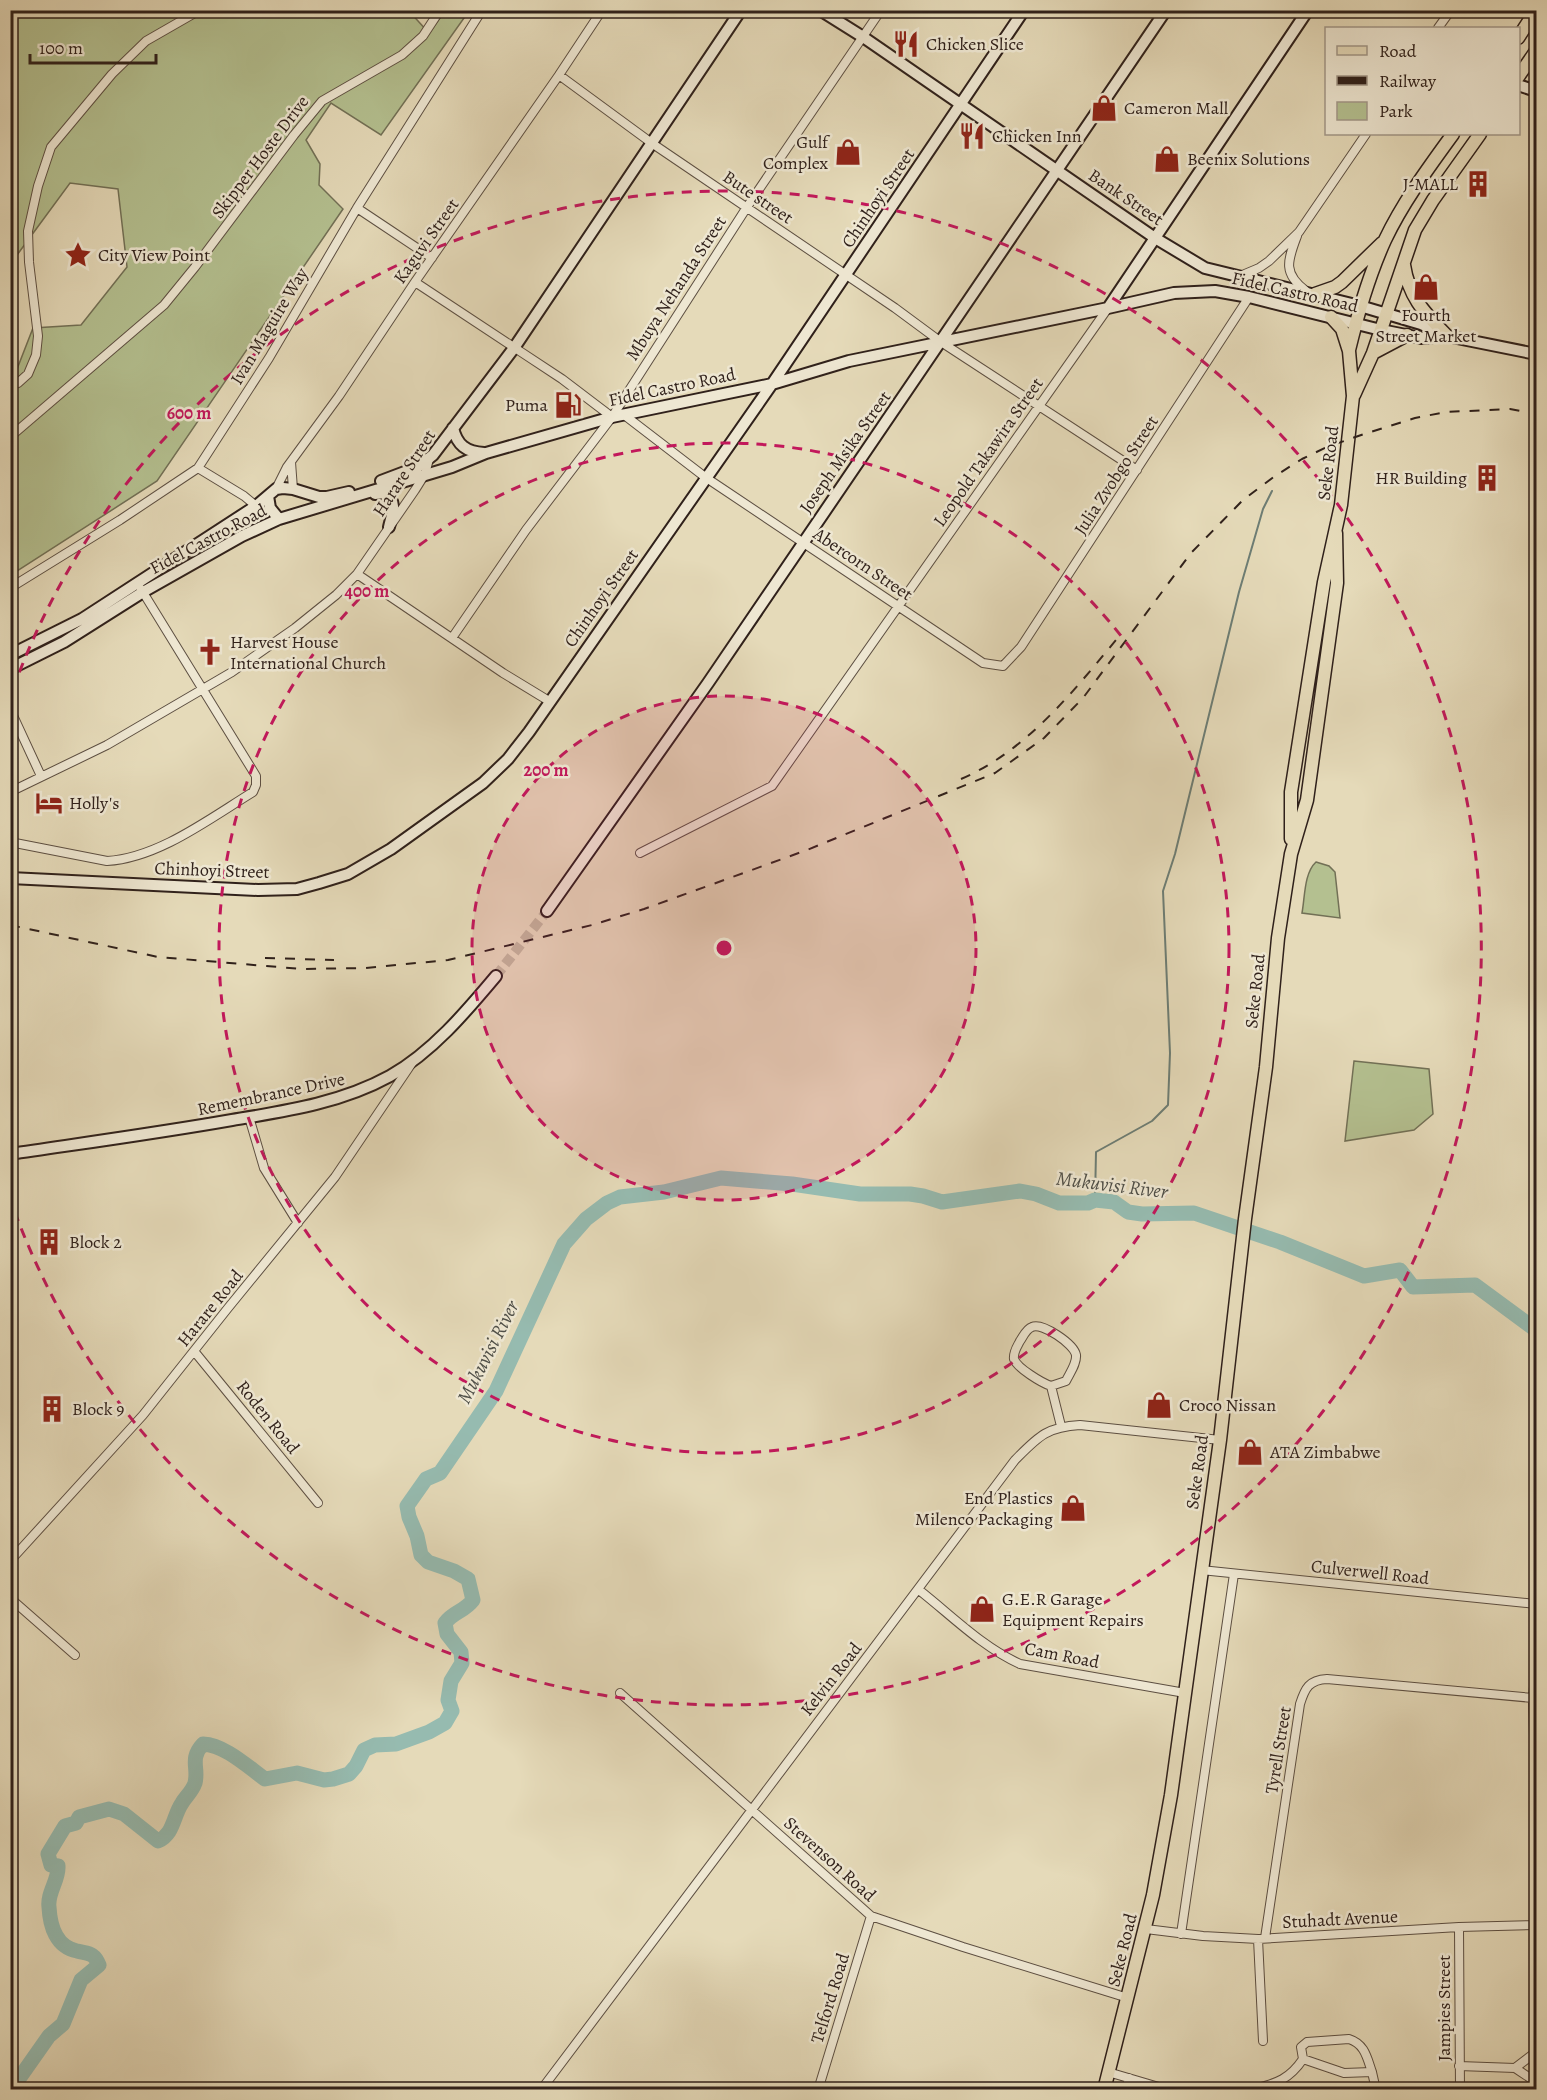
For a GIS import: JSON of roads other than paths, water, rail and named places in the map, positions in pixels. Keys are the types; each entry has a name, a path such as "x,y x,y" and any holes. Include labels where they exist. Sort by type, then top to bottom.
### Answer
{"main road":[{"path":"734,22 741,10"},
{"path":"734,22 749,10"},
{"name":"Bank Street","path":"820,10 863,37 1155,238 1205,268 1385,313 1420,324 1447,336"},
{"name":"Chinhoyi Street","path":"10,878 258,890 297,889 348,874 391,849 483,783 508,759 772,384 1024,10"},
{"name":"Joseph Msika Street","path":"547,911 708,683 1166,10"},
{"name":"Leopold Takawira Street","path":"1108,308 1308,10"},
{"path":"1520,35 1536,10"},
{"name":"Harare Street","path":"429,459 514,348 734,22"},
{"path":"1520,74 1536,51"},
{"path":"1520,86 1536,91"},
{"path":"1349,351 1360,306 1386,239 1410,196 1452,135"},
{"path":"1353,396 1373,353 1408,245 1421,220 1479,135"},
{"path":"1311,293 1335,287 1342,282 1386,239"},
{"path":"1404,261 1406,281 1416,303 1447,336 1536,354"},
{"name":"Fidel Castro Road","path":"10,655 279,519 358,496 486,453 618,415 772,384 849,361 1174,293 1215,291 1249,297 1381,330 1430,338 1447,336"},
{"path":"1331,317 1342,329 1349,351 1353,396"},
{"path":"1373,353 1407,335"},
{"name":"Seke Road","path":"1104,2090 1154,1895 1171,1794 1220,1440 1243,1235 1262,1102 1278,938 1291,854 1307,800 1337,583 1336,533 1349,447 1353,396"},
{"path":"453,428 458,443 463,448 472,452 486,453"},
{"name":"Fidel Castro Road","path":"10,669 79,633 272,493 297,491 327,497 343,494 410,471 429,459"},
{"path":"297,491 303,505 300,514"},
{"path":"272,493 270,508 279,519"},
{"path":"358,496 381,493 389,496 394,504 389,527"},
{"name":"Remembrance Drive","path":"10,1154 167,1132 299,1108 356,1092 390,1076 415,1059 462,1018 496,976"}],"street":[{"path":"10,386 18,383 28,374 36,355 38,336 29,262 28,231 38,186 51,147 112,74 146,41 200,10"},
{"name":"Skipper Hoste Drive","path":"10,437 164,305 322,101 414,46 440,10"},
{"name":"Ivan Maguire Way","path":"10,588 198,468 269,358 357,208 482,10"},
{"name":"Kaguvi Street","path":"272,493 283,473 339,396 602,10"},
{"name":"Mbuya Nehanda Street","path":"452,638 526,530 618,415 747,207 881,10"},
{"path":"1439,27 1451,10"},
{"name":"Bute street","path":"559,75 653,144 941,342"},
{"path":"1240,276 1269,261 1299,232 1365,135"},
{"path":"357,208 432,258"},
{"path":"1299,232 1289,257 1289,266 1291,276 1311,293"},
{"name":"Abercorn Street","path":"415,282 618,415 705,477 983,663 1003,666"},
{"name":"Julia Zvobgo Street","path":"1003,666 1021,647 1249,297"},
{"name":"Leopold Takawira Street","path":"640,853 772,786 1108,308"},
{"path":"941,342 1137,470"},
{"name":"Harare Street","path":"10,792 107,745 247,662 295,628 336,595 357,574 425,474 429,459"},
{"path":"291,462 297,491"},
{"path":"198,468 256,506"},
{"path":"357,574 549,701"},
{"path":"10,842 106,861 122,860 138,856 183,835 253,792 256,776 140,588"},
{"path":"10,710 41,776"},
{"name":"Harare Road","path":"10,1561 132,1428 335,1177 415,1059"},
{"path":"249,1117 264,1168 298,1222"},
{"path":"1033,1326 1044,1327 1071,1346 1076,1354 1076,1360 1066,1381 1051,1386 1042,1383 1014,1360 1015,1350 1029,1328 1033,1326"},
{"name":"Roden Road","path":"194,1351 318,1503"},
{"path":"1051,1386 1061,1426"},
{"name":"Kelvin Road","path":"541,2090 1015,1460 1033,1442 1061,1426 1080,1425 1220,1440"},
{"name":"Culverwell Road","path":"1202,1570 1536,1604"},
{"path":"1181,1934 1234,1574"},
{"name":"Cam Road","path":"919,1590 990,1647 1020,1664 1185,1693"},
{"path":"10,1598 75,1655"},
{"path":"1535,1925 1536,1773 1533,1698 1536,1665"},
{"name":"Tyrell Street","path":"1261,1939 1300,1704 1311,1682 1327,1679 1533,1698"},
{"name":"Stevenson Road","path":"620,1693 871,1916 1128,1998"},
{"name":"Telford Road","path":"818,2090 871,1916"},
{"name":"Stuhadt Avenue","path":"1146,1929 1181,1934 1261,1939 1459,1927 1535,1925"},
{"name":"Jampies Street","path":"1459,1927 1460,2090"},
{"path":"1261,1939 1263,2041"},
{"path":"1252,2090 1287,2078 1303,2059 1301,2047 1307,2042 1349,2039 1356,2041 1365,2050 1376,2090"},
{"path":"1515,2068 1536,2052"},
{"path":"1303,2059 1337,2072 1372,2072"},
{"path":"1459,2066 1515,2068 1536,2082"},
{"path":"1108,2072 1169,2090"},
{"path":"1126,2090 1129,2078"}],"waterway":[{"path":"1095,1200 1096,1152 1152,1121 1168,1105 1170,1053 1163,891 1175,854 1239,592 1263,509 1272,491"},
{"name":"Mukuvisi River","path":"11,2090 49,2036 63,2024 81,1980 99,1965 93,1956 64,1945 56,1935 51,1921 49,1902 58,1866 51,1865 48,1854 65,1826 76,1823 79,1817 109,1809 124,1814 158,1841 167,1834 179,1808 194,1786 196,1754 203,1744 228,1752 265,1779 297,1773 324,1780 349,1774 364,1750 375,1745 396,1744 429,1732 445,1723 452,1711 448,1700 451,1681 462,1663 461,1652 447,1634 445,1623 473,1600 468,1579 454,1571 428,1562 421,1555 407,1506 426,1479 440,1473 496,1391 564,1244 586,1219 607,1203 620,1197 664,1192 721,1178 792,1184 860,1194 910,1194 942,1202 1020,1191 1036,1194 1059,1203 1088,1203 1095,1200 1114,1202 1128,1212 1142,1214 1194,1213 1280,1242 1364,1276 1400,1270 1413,1287 1475,1285 1536,1330"}],"tunnel":[{"path":"496,976 547,911"}],"railway":[{"path":"10,925 158,957 302,969 365,968 448,960 592,925 644,909 807,850 995,773 1044,738 1083,698 1191,553 1243,500 1302,459 1364,434 1415,418 1446,412 1510,409 1536,414"},
{"path":"961,779 985,767 1027,737 1065,700 1116,640"},
{"path":"265,958 334,960"}],"place":[{"name":"Chicken Slice","path":"906,44"},
{"name":"Cameron Mall","path":"1104,108"},
{"name":"Chicken Inn","path":"972,136"},
{"name":"Gulf Complex","path":"848,152"},
{"name":"Beenix Solutions","path":"1167,159"},
{"name":"J-MALL","path":"1478,184"},
{"name":"City View Point","path":"78,255"},
{"name":"Fourth Street Market","path":"1426,287"},
{"name":"Puma","path":"568,405"},
{"name":"HR Building","path":"1487,478"},
{"name":"Harvest House International Church","path":"210,652"},
{"name":"Holly's","path":"49,803"},
{"name":"Block 2","path":"49,1242"},
{"name":"Croco Nissan","path":"1159,1405"},
{"name":"Block 9","path":"52,1409"},
{"name":"ATA Zimbabwe","path":"1250,1452"},
{"name":"End Plastics Milenco Packaging","path":"1073,1508"},
{"name":"G.E.R Garage Equipment Repairs","path":"982,1609"}]}
